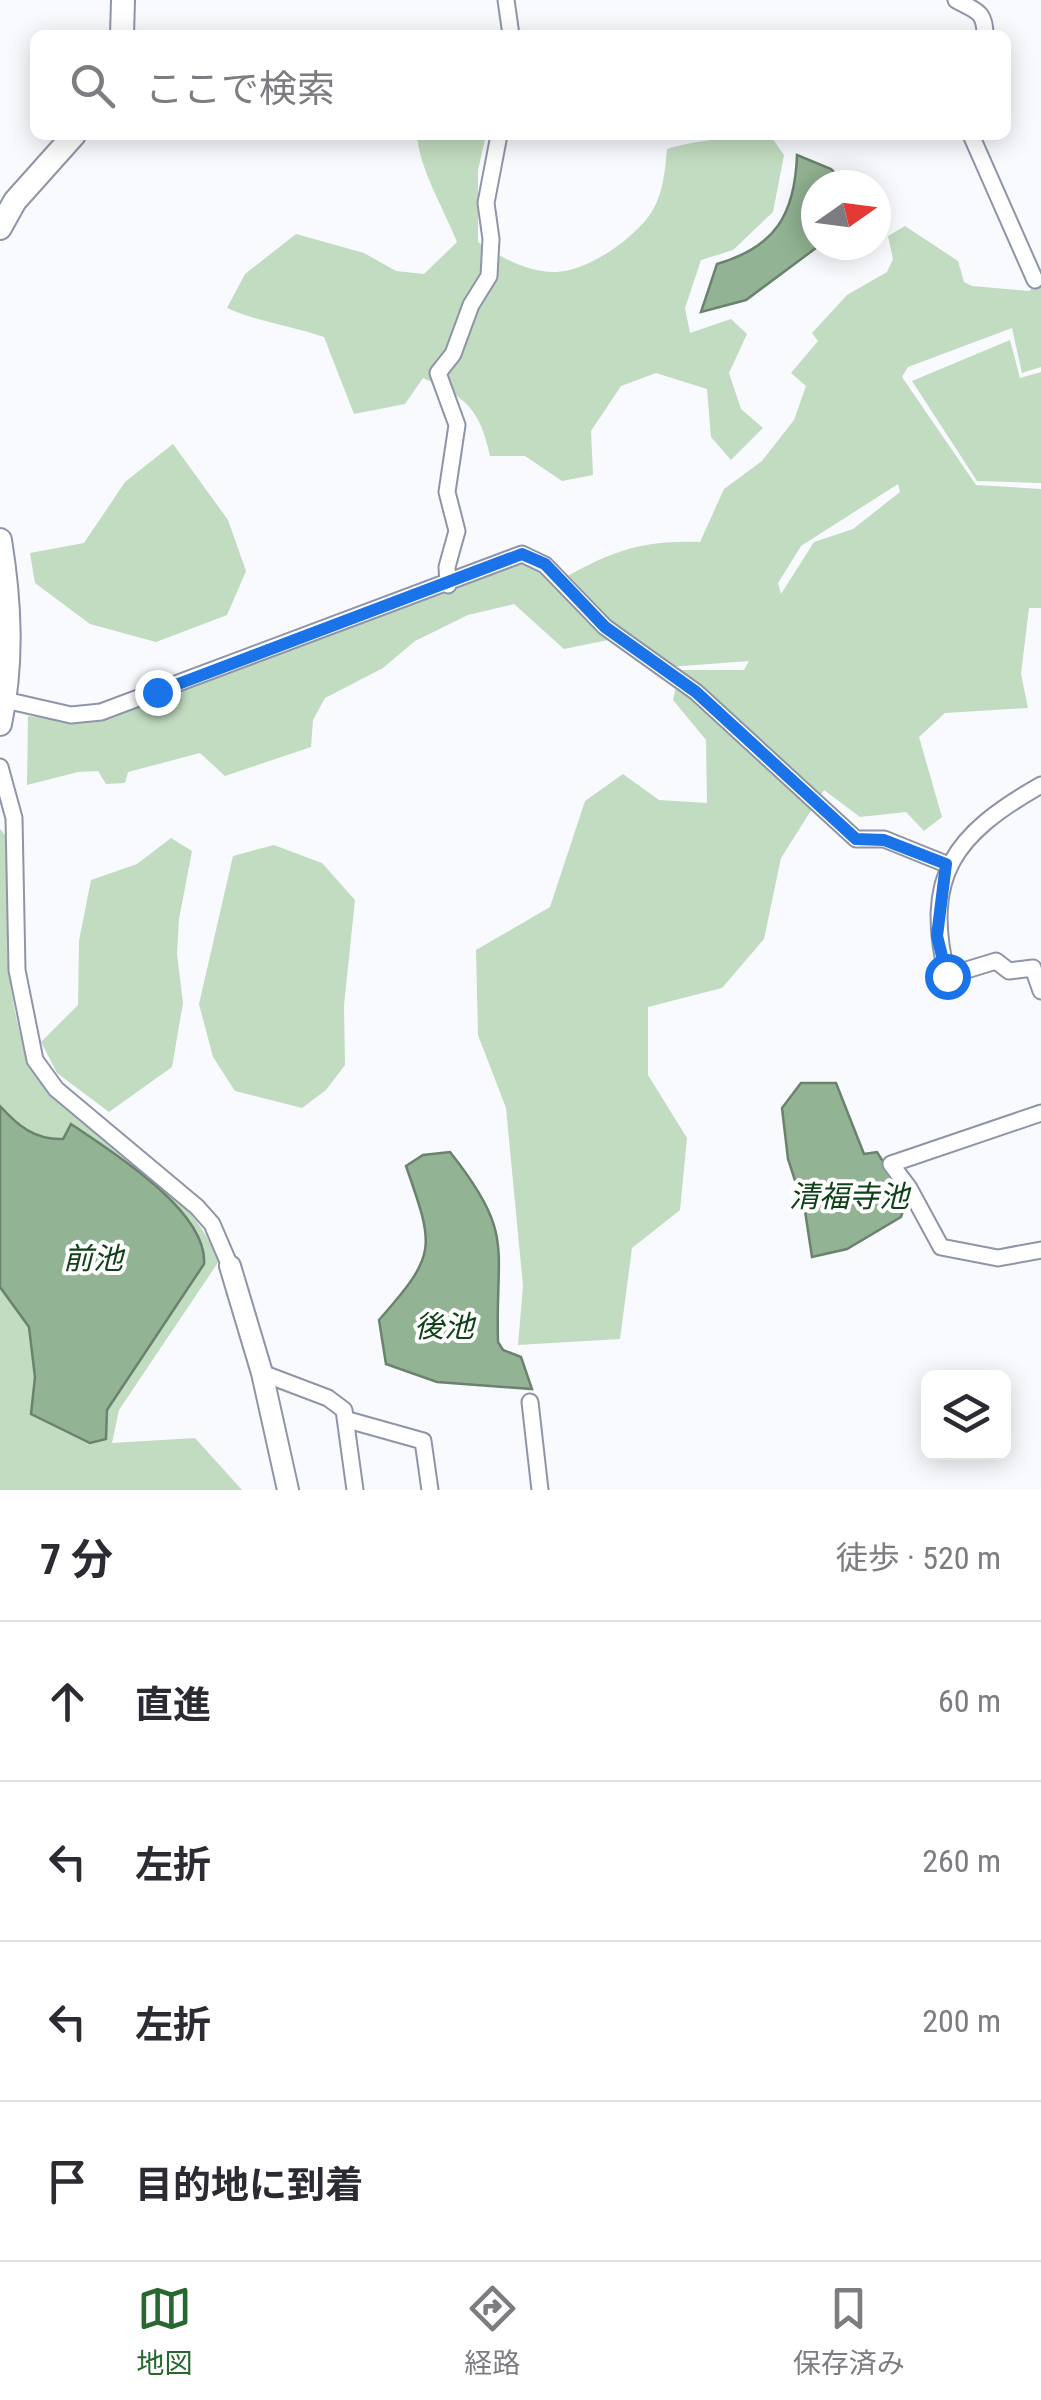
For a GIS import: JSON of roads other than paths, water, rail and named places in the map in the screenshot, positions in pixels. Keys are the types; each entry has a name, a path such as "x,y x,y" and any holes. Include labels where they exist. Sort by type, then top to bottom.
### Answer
{"main road":[{"path":"122,30 123,0"},
{"path":"0,228 15,200 69,140"},
{"path":"0,540 8,590 5,700 0,724"}],"street":[{"path":"506,0 510,30"},
{"path":"956,0 978,9 985,20 985,30"},
{"path":"448,584 447,567 457,531 447,492 457,425 438,373 453,354 471,305 489,276 492,240 486,202 499,140"},
{"path":"973,140 1035,280"},
{"path":"5,700 71,714 101,712 522,554 537,558 605,627 696,692 856,839 884,840 946,864"},
{"path":"0,766 14,818 18,970 34,1060 56,1089 197,1207 217,1234 262,1374 288,1490"},
{"path":"1041,785 989,821 946,864 937,936 947,976 996,961 1010,971 1033,968 1041,991"},
{"path":"1041,1113 890,1164 910,1188 941,1247 998,1258 1041,1250"},
{"path":"262,1374 338,1402 348,1420 355,1490"},
{"path":"530,1402 540,1490"},
{"path":"348,1420 423,1441 430,1490"}],"water":[{"path":"797,155 832,170 801,170 801,259 746,300 701,312 717,264 754,248 778,226 792,195"},
{"name":"清福寺池","path":"801,1083 836,1083 864,1154 877,1152 907,1199 901,1217 847,1249 812,1257 805,1211 788,1159 782,1108"},
{"name":"前池","path":"0,1106 36,1134 63,1139 71,1124 109,1150 174,1204 201,1244 204,1264 107,1410 106,1439 90,1443 31,1414 35,1377 29,1327 0,1287"},
{"name":"後池","path":"450,1152 485,1203 493,1224 499,1262 498,1342 503,1350 521,1357 532,1389 437,1382 386,1364 379,1320 412,1280 425,1249 422,1216 406,1166 423,1155"}]}
